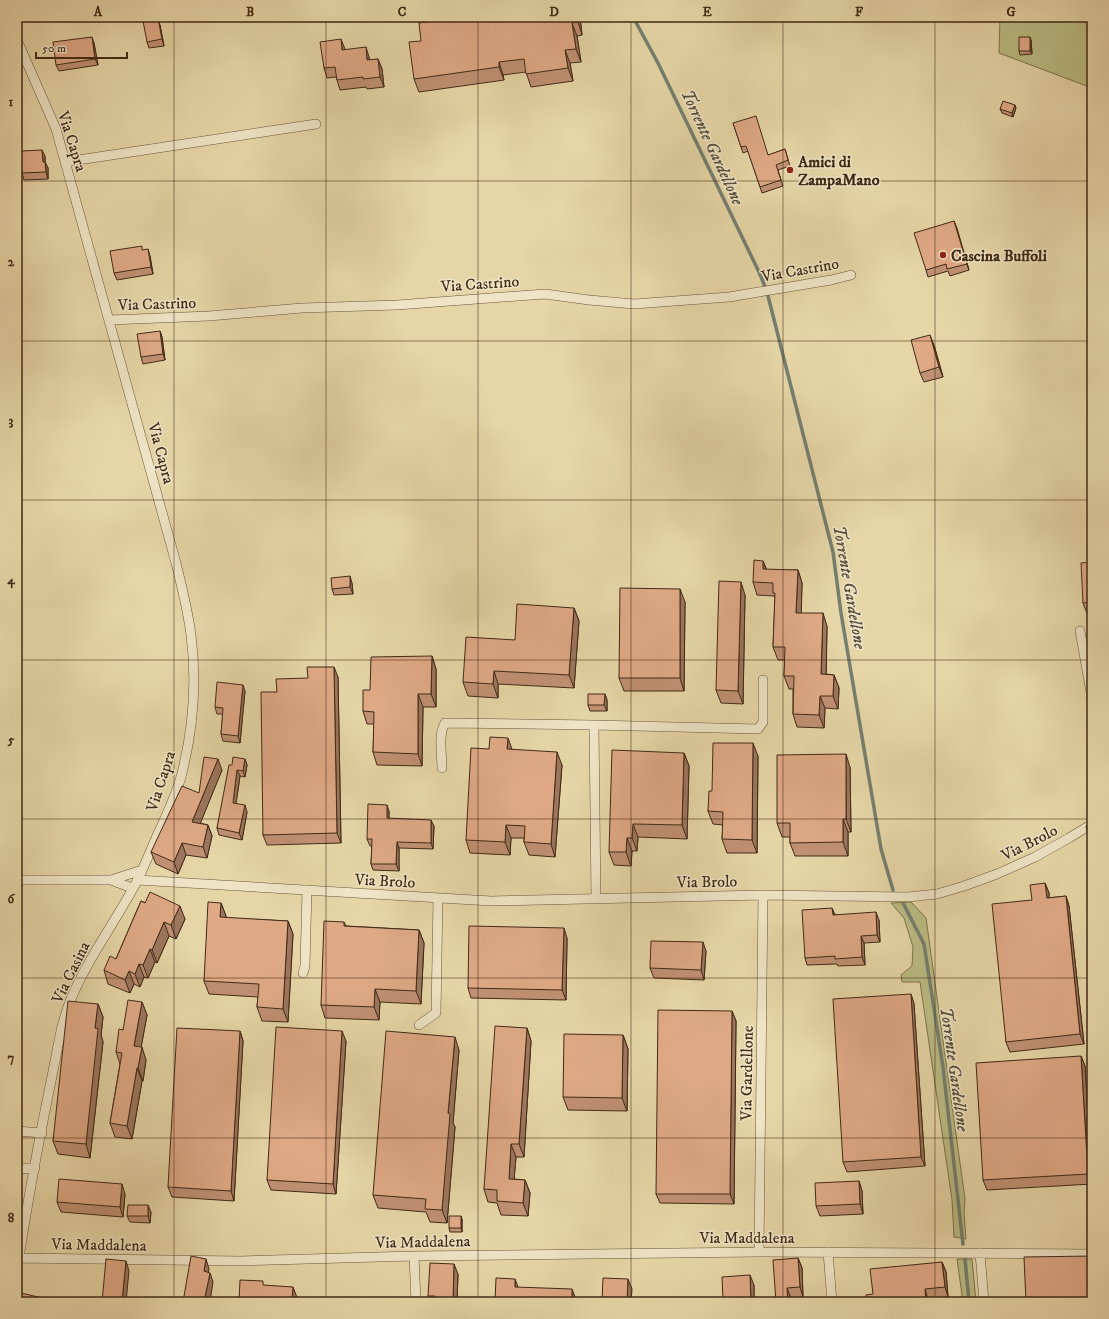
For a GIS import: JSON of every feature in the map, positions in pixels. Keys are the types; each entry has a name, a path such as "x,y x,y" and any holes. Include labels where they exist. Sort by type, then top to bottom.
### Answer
{"street":[{"name":"Via Capra","path":"17,40 56,129 176,563 186,603 191,635 193,659 191,724 180,777 170,806 137,880"},
{"path":"65,162 316,124"},
{"name":"Via Castrino","path":"110,320 209,316 302,308 397,305 545,294 634,304 729,297 831,280 851,275"},
{"path":"1080,631 1092,698"},
{"path":"442,768 441,737 442,728 445,723 758,729 763,722 763,680"},
{"path":"594,725 596,899"},
{"name":"Via Brolo","path":"137,880 491,901 763,895 908,897 937,894 998,874 1035,857 1092,824"},
{"path":"17,880 111,880 142,870"},
{"path":"111,880 132,888"},
{"name":"Via Casina","path":"18,1259 65,1017 71,1000 137,880"},
{"path":"303,973 305,966 307,890"},
{"name":"Via Gardellone","path":"759,1252 763,895"},
{"path":"419,1026 436,1013 438,898"},
{"path":"17,1131 42,1133"},
{"path":"17,1169 35,1168"},
{"name":"Via Maddalena","path":"18,1259 240,1260 414,1256 759,1252 980,1252 1092,1254"},
{"path":"828,1252 832,1302"},
{"path":"980,1252 984,1302"},
{"path":"414,1256 416,1302"}],"green space":[{"path":"1000,17 1092,17 1092,88 999,53"},
{"path":"911,902 926,918 965,1199 964,1212 966,1239 954,1237 952,1200 920,982 902,982 901,975 912,966 913,947 904,918 891,903"},
{"path":"957,1259 972,1259 976,1302 963,1302"}],"building":[{"path":"463,17 577,17 578,22 572,23 576,49 565,50 568,68 526,74 524,59 499,62 499,67 414,79 409,42 421,41 419,23"},
{"path":"158,18 162,39 147,42 143,21"},
{"path":"92,37 95,59 56,65 53,42"},
{"path":"1019,37 1030,37 1030,51 1019,51"},
{"path":"341,39 342,50 366,47 367,60 378,59 380,77 337,80 335,67 324,68 320,42"},
{"path":"1003,101 1015,105 1012,113 1000,109"},
{"path":"756,116 768,155 785,149 788,160 776,165 781,180 760,187 746,146 741,147 733,123"},
{"path":"42,150 46,172 22,173 21,151"},
{"name":"Cascina Buffoli","path":"954,221 967,264 947,269 946,264 926,270 914,233"},
{"path":"142,246 142,250 148,249 151,267 114,273 110,251"},
{"path":"160,331 163,354 141,357 137,334"},
{"path":"930,335 939,367 920,373 911,340"},
{"path":"754,560 763,561 763,569 798,570 796,613 823,613 821,674 834,675 833,696 820,696 819,715 793,714 794,676 784,676 785,647 773,647 775,593 773,593 773,583 753,582"},
{"path":"1092,562 1092,602 1083,603 1081,563"},
{"path":"350,576 350,587 332,589 331,578"},
{"path":"719,581 741,582 738,691 716,690"},
{"path":"620,588 680,589 680,678 619,678"},
{"path":"517,604 574,608 569,675 494,671 493,684 463,682 466,637 515,640"},
{"path":"432,656 431,694 418,694 418,754 373,752 374,712 363,711 363,690 370,690 371,657"},
{"path":"307,667 334,667 337,833 263,835 261,692 277,692 276,679 308,678"},
{"path":"217,682 243,685 238,736 221,734 223,708 215,707"},
{"path":"588,694 605,694 604,705 588,705"},
{"path":"490,737 508,738 507,749 557,752 551,844 524,842 525,826 506,825 505,842 466,840 471,748 489,749"},
{"path":"713,743 753,743 752,840 722,839 723,812 708,811 709,791 712,791"},
{"path":"612,750 684,753 682,825 633,824 632,838 627,838 626,852 609,852"},
{"path":"846,754 846,819 843,819 843,842 790,843 790,823 777,823 777,755"},
{"path":"204,757 218,759 192,822 208,825 203,847 182,843 174,862 151,852 182,786 199,793"},
{"path":"233,757 245,759 243,771 237,770 233,803 245,805 239,833 217,828 229,765 232,765"},
{"path":"368,804 387,805 387,818 431,820 431,843 397,842 396,864 371,864 372,839 367,839"},
{"path":"1092,825 1092,859 1086,826"},
{"path":"1045,883 1047,898 1066,896 1080,1034 1006,1042 992,904 1032,900 1030,885"},
{"path":"150,892 180,906 171,925 164,922 152,950 150,949 143,965 139,964 135,974 129,971 125,980 104,970 110,956 116,959 141,901 145,903"},
{"path":"208,902 221,903 220,917 288,921 283,1009 257,1007 259,984 204,981"},
{"path":"832,908 833,915 876,912 877,935 861,936 862,957 835,959 835,956 805,958 802,910"},
{"path":"324,921 344,922 344,926 419,930 416,991 375,989 374,1007 321,1005"},
{"path":"469,926 564,928 562,990 468,988"},
{"path":"651,941 703,942 701,970 650,968"},
{"path":"911,994 921,1157 843,1162 833,999"},
{"path":"128,1000 142,1002 134,1046 142,1047 127,1126 110,1123 122,1053 116,1052 119,1029 123,1030"},
{"path":"68,1001 98,1004 95,1028 98,1029 86,1144 53,1141"},
{"path":"658,1010 732,1011 730,1194 656,1194"},
{"path":"495,1026 527,1028 519,1144 511,1144 509,1179 525,1180 523,1203 497,1201 497,1190 484,1189"},
{"path":"276,1027 342,1031 333,1184 267,1180"},
{"path":"177,1028 240,1031 231,1191 168,1187"},
{"path":"386,1031 455,1037 448,1113 450,1114 442,1210 425,1209 426,1199 373,1195"},
{"path":"564,1034 623,1035 622,1098 563,1097"},
{"path":"1081,1056 1088,1174 983,1180 976,1063"},
{"path":"59,1179 122,1184 120,1207 57,1202"},
{"path":"859,1181 860,1204 816,1206 815,1183"},
{"path":"128,1205 148,1205 148,1216 127,1216"},
{"path":"449,1216 461,1216 461,1228 449,1228"},
{"path":"191,1256 206,1259 204,1271 210,1273 204,1302 183,1302"},
{"path":"1092,1256 1092,1302 1026,1302 1024,1257"},
{"path":"798,1258 800,1287 787,1288 788,1302 776,1302 773,1260"},
{"path":"106,1259 126,1261 122,1302 102,1302"},
{"path":"942,1262 945,1287 925,1289 926,1302 867,1302 866,1295 873,1294 870,1269"},
{"path":"430,1263 454,1264 453,1302 435,1302 435,1296 428,1296"},
{"path":"750,1275 751,1302 739,1302 738,1299 723,1300 722,1277"},
{"path":"496,1278 515,1279 515,1287 572,1289 572,1302 495,1302"},
{"path":"603,1278 628,1279 627,1302 602,1302"},
{"path":"240,1280 263,1281 263,1285 293,1287 292,1302 239,1302"},
{"path":"17,1292 59,1302 17,1302"},
{"path":"331,1298 395,1299 395,1302 331,1302"}],"waterway":[{"name":"Torrente Gardellone","path":"633,17 658,63 766,289"},
{"name":"Torrente Gardellone","path":"767,292 833,552 841,613 881,849 893,890"},
{"name":"Torrente Gardellone","path":"903,903 924,944 943,1067 963,1244"},
{"name":"Torrente Gardellone","path":"965,1259 969,1302"}],"place":[{"name":"Amici di ZampaMano","path":"790,170"},
{"name":"Cascina Buffoli","path":"943,255"}]}
